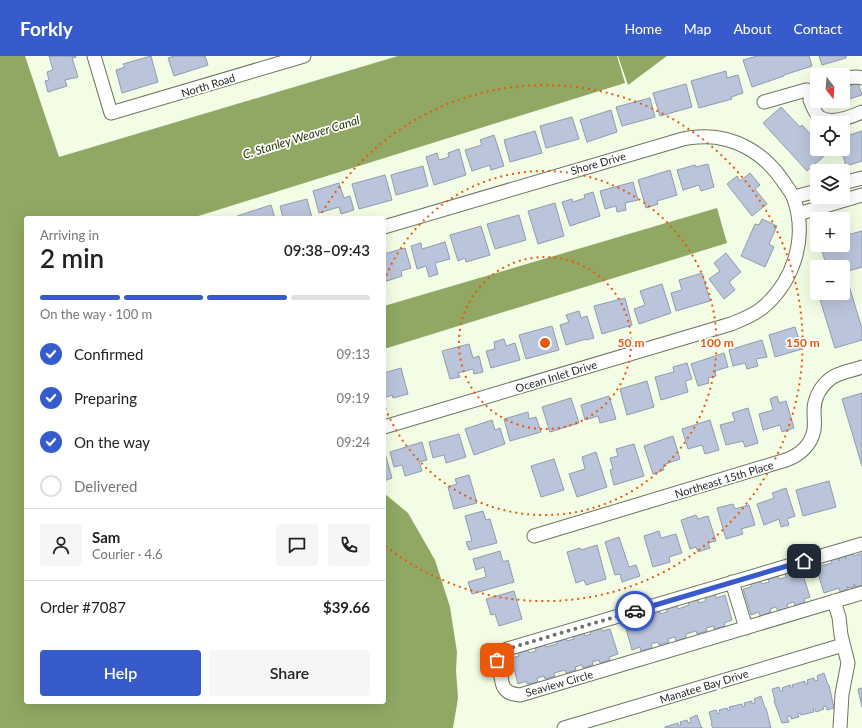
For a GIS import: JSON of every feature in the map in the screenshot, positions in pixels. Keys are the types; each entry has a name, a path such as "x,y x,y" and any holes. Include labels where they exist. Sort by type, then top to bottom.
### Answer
{"street":[{"name":"North Road","path":"94,56 111,113 271,61 304,56"},
{"path":"850,78 862,78"},
{"path":"764,102 810,90"},
{"path":"814,108 819,116 829,120 846,118 862,112"},
{"name":"Shore Drive","path":"386,226 683,138 699,136 715,137 730,141 752,151 765,160 776,172 794,198"},
{"path":"850,181 862,178"},
{"path":"794,198 810,193"},
{"path":"798,214 862,195"},
{"name":"Ocean Inlet Drive","path":"386,426 746,318 760,310 782,287 796,258 799,242 799,226 794,198"},
{"name":"Northeast 15th Place","path":"534,536 795,457 805,448 812,437 814,428 815,402 818,393 823,386 838,374 862,368"},
{"name":"Seaview Circle","path":"862,544 507,649 499,655 497,666 504,688 509,692 520,695 862,593"},
{"path":"732,582 746,628"},
{"path":"834,601 839,617 841,636 848,664 842,694 840,728"},
{"name":"Manatee Bay Drive","path":"564,728 843,645"}],"water":[{"name":"C. Stanley Weaver Canal","path":"0,56 25,56 59,157 398,56 617,56 625,83 198,216 24,216 24,704 386,704 386,495 408,513 435,560 450,607 457,652 456,670 458,698 453,728 0,728"},
{"path":"618,56 667,56 628,85"},
{"path":"717,208 727,243 386,348 386,305"}],"building":[{"path":"49,56 76,56 72,58 78,77 65,80 67,86 48,92 45,81 49,80 47,72 53,70"},
{"path":"151,56 158,82 122,93 116,70 125,67 123,64"},
{"path":"174,56 205,56 208,65 174,76 168,58"},
{"path":"757,56 809,56 812,66 752,87 743,60"},
{"path":"819,56 846,56 846,58 822,65"},
{"path":"726,71 727,78 738,75 743,93 731,97 732,99 699,108 691,81"},
{"path":"858,83 862,95 850,99 850,86"},
{"path":"686,84 692,107 660,116 653,93"},
{"path":"650,98 655,117 622,126 616,107"},
{"path":"781,107 800,127 802,125 810,134 810,156 824,156 815,164 810,164 810,168 807,171 763,123"},
{"path":"611,110 617,132 587,142 580,120"},
{"path":"572,117 579,139 546,148 540,126"},
{"path":"535,131 542,153 510,162 504,140"},
{"path":"862,131 862,161 850,165 845,164 843,156 850,156 850,135"},
{"path":"494,135 504,166 491,170 490,165 472,171 465,150 482,145 480,140"},
{"path":"459,149 466,175 434,185 426,157 437,153 439,160 449,157 448,153"},
{"path":"708,164 714,187 701,191 699,185 683,190 677,170 695,165 696,167"},
{"path":"423,166 428,186 396,195 391,175"},
{"path":"670,170 677,195 657,201 658,204 646,208 638,180"},
{"path":"750,173 760,185 755,189 767,204 752,216 727,184 737,176 740,181"},
{"path":"385,175 392,200 359,209 352,184"},
{"path":"633,182 638,200 625,203 626,210 617,212 616,206 605,209 600,191"},
{"path":"339,183 344,198 350,196 354,210 341,214 339,207 319,213 313,191"},
{"path":"593,192 600,216 570,226 562,202 572,199 573,202 585,198 584,195"},
{"path":"307,199 311,216 282,216 280,206"},
{"path":"555,203 564,236 538,244 528,211"},
{"path":"271,205 274,216 237,216"},
{"path":"519,215 526,240 495,249 487,224"},
{"path":"762,219 777,226 769,244 774,247 765,267 741,256 755,224 759,225"},
{"path":"481,226 490,255 466,262 465,258 458,261 450,235"},
{"path":"862,231 862,267 850,271 850,260 825,260 822,252 850,252 850,234"},
{"path":"445,242 450,259 435,263 438,274 429,277 426,266 417,269 411,246 421,243 422,249"},
{"path":"405,248 411,268 401,271 402,276 386,281 386,253"},
{"path":"726,253 741,272 729,282 735,290 724,299 709,279 720,271 714,263"},
{"path":"702,273 710,301 676,311 671,293 682,290 679,280"},
{"path":"662,284 671,313 639,324 634,309 645,305 640,291"},
{"path":"850,289 862,329 862,340 835,348 820,300 850,300"},
{"path":"625,298 632,325 602,334 594,306"},
{"path":"579,311 581,318 587,316 594,338 566,345 560,325 569,322 566,315"},
{"path":"552,326 559,350 526,359 519,335"},
{"path":"795,327 802,349 775,357 769,335"},
{"path":"504,339 506,346 515,343 520,360 491,368 486,351 495,349 494,342"},
{"path":"762,340 767,357 756,359 758,366 747,369 745,363 733,366 729,350"},
{"path":"469,344 473,358 479,356 483,372 474,374 473,369 458,373 460,377 450,379 442,351"},
{"path":"724,353 728,367 715,371 716,376 708,378 709,383 698,386 691,364"},
{"path":"687,363 692,379 685,381 688,392 661,400 655,377 674,372 673,367"},
{"path":"401,368 408,394 393,398 392,395 386,397 386,372"},
{"path":"647,381 654,407 627,415 620,389"},
{"path":"862,393 862,466 842,399"},
{"path":"609,396 616,419 600,423 598,416 585,420 581,405"},
{"path":"777,396 779,403 786,401 794,428 782,432 780,425 763,430 759,414 773,410 770,399"},
{"path":"571,398 579,423 550,432 542,407"},
{"path":"748,408 758,443 745,447 743,441 726,445 720,425 735,421 732,413"},
{"path":"528,412 529,419 536,417 541,432 510,441 504,419"},
{"path":"492,420 495,430 500,428 505,444 474,455 465,429"},
{"path":"710,420 719,450 705,454 702,445 688,449 682,429"},
{"path":"459,434 466,457 446,463 444,455 433,458 429,442"},
{"path":"673,436 680,459 663,465 664,470 653,474 644,446"},
{"path":"422,442 427,460 419,462 422,471 405,476 402,465 394,467 390,452"},
{"path":"634,444 644,476 614,485 610,470 613,469 610,458 618,456 616,449"},
{"path":"596,452 607,487 577,497 569,474 585,469 582,457"},
{"path":"386,457 392,478 386,480"},
{"path":"554,459 564,490 541,497 531,466"},
{"path":"469,475 477,503 454,509 448,487 457,484 455,479"},
{"path":"829,481 836,507 803,516 796,490"},
{"path":"786,488 795,516 787,519 789,525 781,527 779,519 764,525 757,504 774,498 772,493"},
{"path":"733,504 735,509 749,505 755,525 741,529 743,534 726,539 717,508"},
{"path":"483,511 486,520 490,519 497,543 469,550 466,542 472,541 465,516"},
{"path":"696,515 698,519 708,516 716,541 708,543 710,548 698,552 696,547 690,549 681,520"},
{"path":"659,531 661,538 676,534 682,553 669,557 670,562 653,567 644,536"},
{"path":"619,537 629,567 636,565 640,576 622,582 620,574 615,575 605,542"},
{"path":"597,545 606,579 586,585 584,580 576,583 567,552 580,548 581,550"},
{"path":"500,551 503,562 508,560 514,582 472,594 468,582 486,577 484,567 476,570 473,559"},
{"path":"853,553 854,556 862,553 862,585 855,587 854,584 854,587 848,588 847,586 848,589 840,592 839,588 824,593 816,567 832,563 831,560 838,558 839,561 839,558"},
{"path":"795,570 796,574 802,572 810,597 804,599 805,602 795,606 794,602 787,604 788,608 778,611 776,607 770,609 771,612 760,616 759,612 751,615 743,589 751,587 751,584 761,581 762,584 769,582 768,579 778,575 779,579 786,577 785,574"},
{"path":"514,591 522,619 499,626 495,614 491,615 486,599"},
{"path":"715,594 716,598 725,595 732,620 724,623 725,626 714,629 714,626 706,628 707,631 697,634 696,631 686,634 686,638 676,641 675,637 668,639 669,642 659,645 658,642 651,644 652,648 641,651 640,647 632,650 625,625 633,622 632,619 642,616 643,619 650,617 649,614 660,611 660,614 667,612 666,608 677,605 678,609 689,605 688,602 698,599 699,603 706,601 705,597"},
{"path":"601,628 602,631 610,629 618,654 609,657 610,660 600,663 599,660 592,662 593,665 583,668 582,665 575,667 576,670 566,673 565,670 554,673 555,676 545,679 544,676 537,678 538,682 527,684 526,681 518,684 511,658 519,656 518,653 528,650 529,653 536,651 535,647 545,644 546,647 557,644 556,641 566,638 567,641 574,639 573,636 584,633 585,636 591,634 590,631"},
{"path":"824,673 829,685 834,708 827,710 826,706 823,707 824,709 816,712 815,709 813,709 814,712 801,715 800,713 798,714 799,717 791,719 791,716 787,717 789,722 782,723 774,701 772,689 779,687 780,691 783,691 782,688 790,685 791,688 793,688 792,685 805,681 805,684 808,684 807,680 814,678 815,681 818,680 817,676"},
{"path":"862,688 862,707 858,689"},
{"path":"761,696 771,728 713,728 709,712 716,710 718,714 720,713 719,710 727,708 728,711 730,710 729,707 742,704 743,707 745,706 744,703 752,701 752,704 755,703 754,699"},
{"path":"697,715 702,728 665,728 678,723 679,726 681,725 680,722 687,720 688,723 691,722 690,718"}],"way so far":[{"path":"497,660 499,655 507,649 635,611"}],"route":[{"path":"635,611 804,561"}]}
